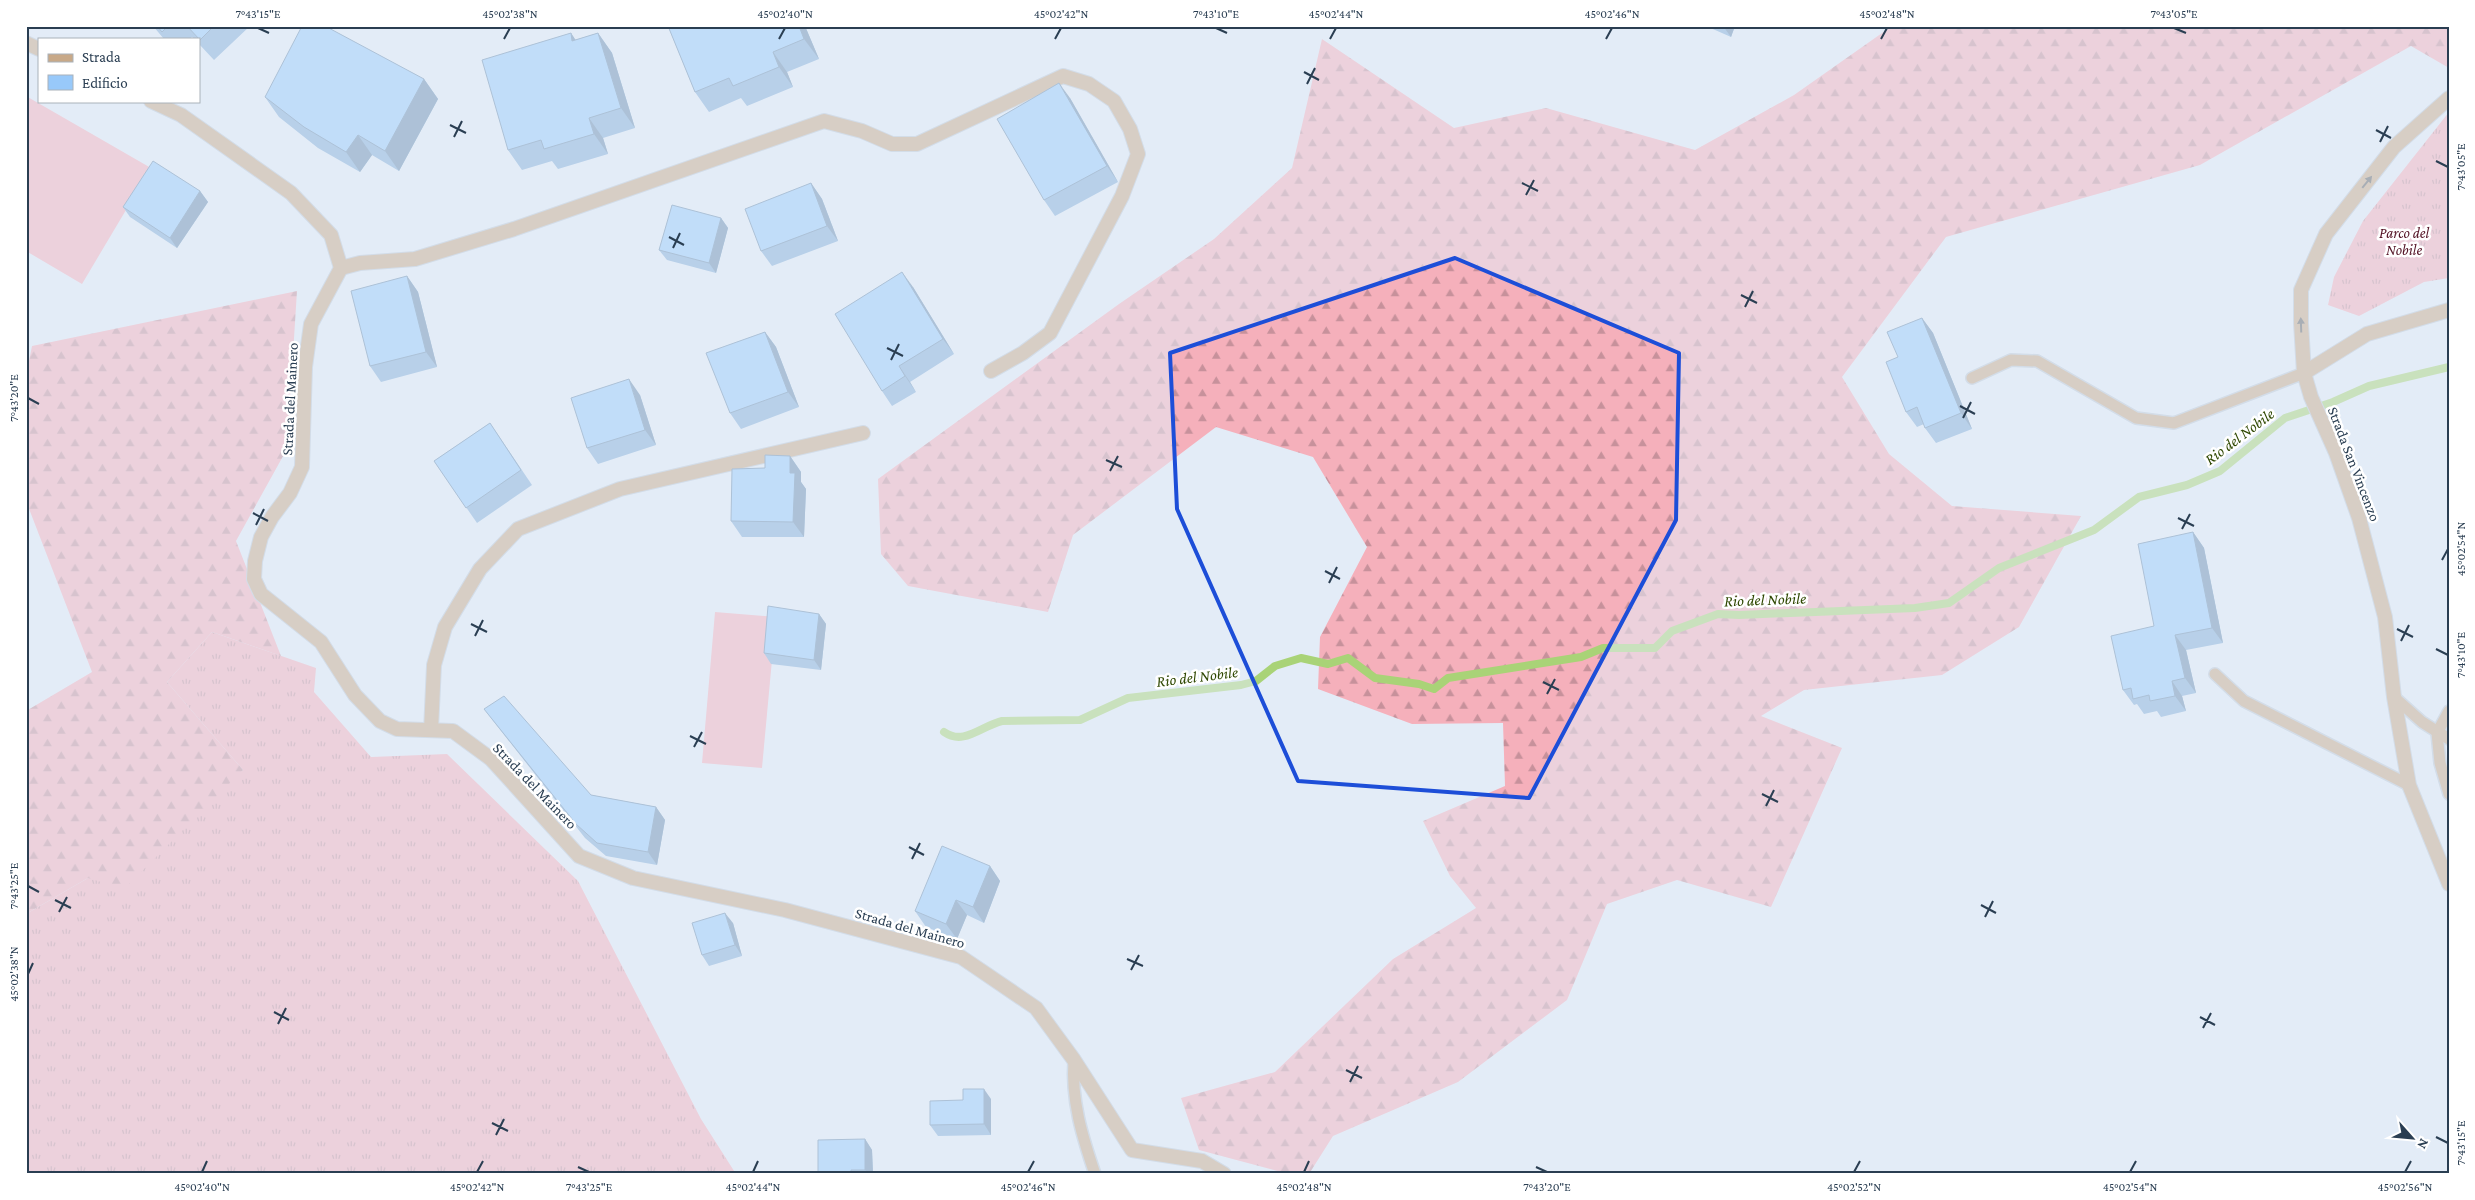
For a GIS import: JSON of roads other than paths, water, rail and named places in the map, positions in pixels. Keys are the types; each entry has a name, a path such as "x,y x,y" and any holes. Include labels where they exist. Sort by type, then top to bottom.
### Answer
{"street":[{"path":"26,43 38,49"},
{"path":"153,102 181,115 291,193 331,236 341,268 360,263 415,259 514,229 824,121 862,131 892,144 917,144 1063,76 1090,84 1114,102 1130,129 1138,154 1122,196 1050,333 1022,353 991,371"},
{"name":"Strada San Vincenzo","path":"2449,98 2394,147 2326,234 2301,290 2304,373 2311,397 2336,453 2366,545 2385,617 2394,697 2409,785 2449,884"},
{"name":"Strada del Mainero","path":"341,268 312,324 305,367 302,466 290,493 272,517 261,537 255,561 254,579 261,594 321,642 355,695 380,721 397,729 452,731 491,758 579,856 633,878 785,910 961,957 1036,1008 1074,1060 1132,1150 1202,1161 1224,1174"},
{"path":"2304,373 2367,334 2449,310"},
{"path":"431,730 434,665 445,627 480,569 518,529 620,489 863,433"}],"lane":[{"path":"1972,378 2011,360 2037,361 2136,418 2174,423 2304,373"},
{"path":"2215,674 2244,701 2409,785"},
{"path":"2394,697 2437,733 2449,739"},
{"path":"2449,711 2437,733 2440,763 2449,794"},
{"path":"1074,1060 1072,1085 1079,1126 1095,1174"}],"waterway":[{"name":"Rio del Nobile","path":"944,732 951,736 959,737 973,734 1002,721 1080,720 1128,698 1241,685 1256,681 1275,666 1301,658 1328,664 1348,658 1375,678 1419,684 1434,689 1448,678 1581,657 1603,648 1655,648 1672,631 1718,614 1739,615 1915,608 1949,603 1999,568 2094,530 2139,497 2187,485 2220,471 2285,418 2333,402 2369,386 2449,367"}],"park label":[{"name":"Parco del Nobile","path":"2404,242"}]}
